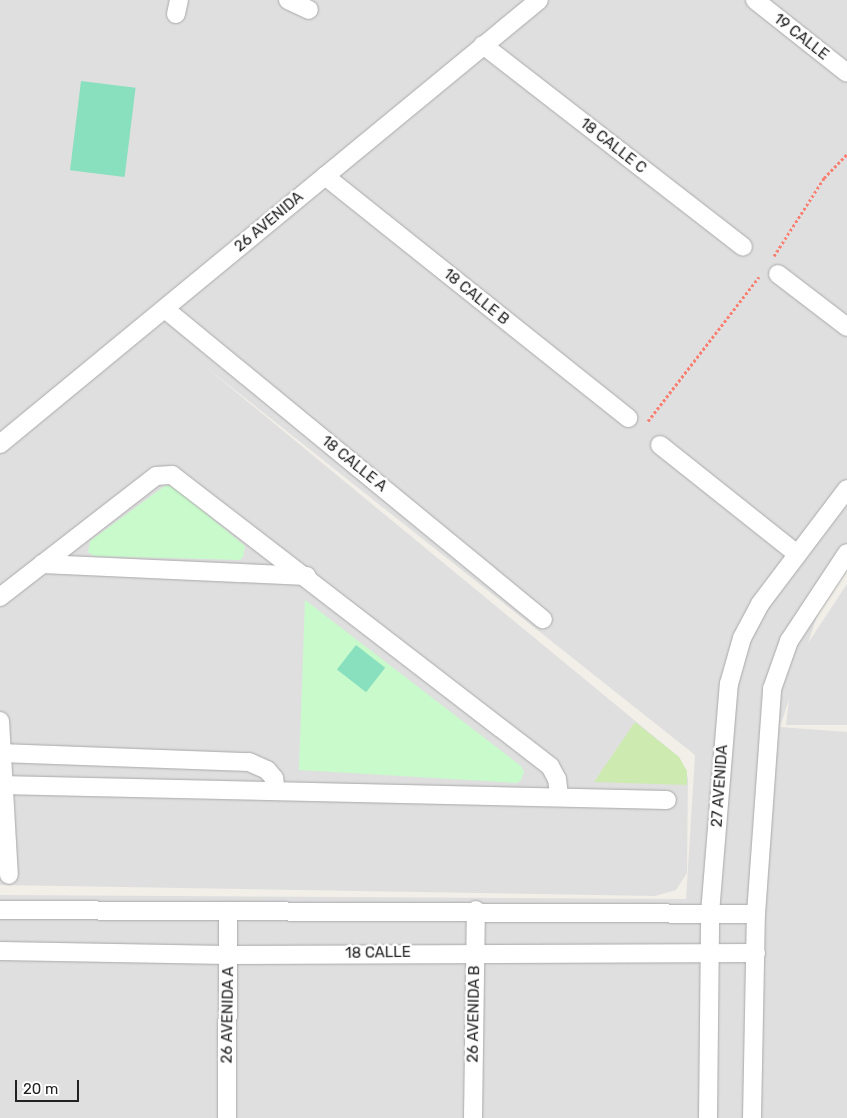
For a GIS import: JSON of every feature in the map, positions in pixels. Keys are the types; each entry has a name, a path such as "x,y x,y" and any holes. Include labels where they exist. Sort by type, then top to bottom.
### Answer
{"street":[{"path":"288,0 309,10"},
{"name":"26 AVENIDA","path":"0,444 539,0"},
{"name":"19 CALLE","path":"755,0 847,73"},
{"name":"18 CALLE C","path":"483,45 743,247"},
{"name":"18 CALLE B","path":"325,176 634,424"},
{"path":"773,270 847,327"},
{"name":"18 CALLE A","path":"165,309 543,620"},
{"path":"660,445 797,554"},
{"path":"0,597 156,476 165,474 179,478 550,766 557,779 559,796"},
{"name":"27 AVENIDA","path":"708,1118 710,913 726,707 733,668 742,638 760,604 847,489"},
{"path":"752,1118 756,914 769,706 776,672 797,626 847,553"},
{"path":"42,564 307,576"},
{"path":"0,721 2,786 9,875"},
{"path":"1,753 249,762 267,770 274,778 276,791"},
{"path":"2,786 559,796 667,800"},
{"path":"0,910 228,913 476,910 756,914"},
{"name":"26 AVENIDA B","path":"472,1118 476,910"},
{"name":"26 AVENIDA A","path":"227,1118 228,913"},
{"name":"18 CALLE","path":"0,951 228,955 476,952 756,953"}],"path":[{"path":"634,424 773,270 824,178 847,154"}],"shaded area":[{"path":"0,0 847,0 847,568 822,601 808,643 847,584 847,725 786,725 789,699 780,727 847,732 847,1118 0,1118 0,895 686,899 695,755 202,364 679,757 688,778 687,873 676,890 655,896 0,885"}],"green space":[{"path":"81,81 136,88 125,177 70,170"},
{"path":"166,485 176,489 245,546 243,557 240,560 94,556 88,552 90,541"},
{"path":"305,600 521,766 524,772 521,780 517,783 299,770"},
{"path":"356,645 385,668 366,692 337,669"},
{"path":"635,722 679,757 687,771 687,785 594,782"}]}
